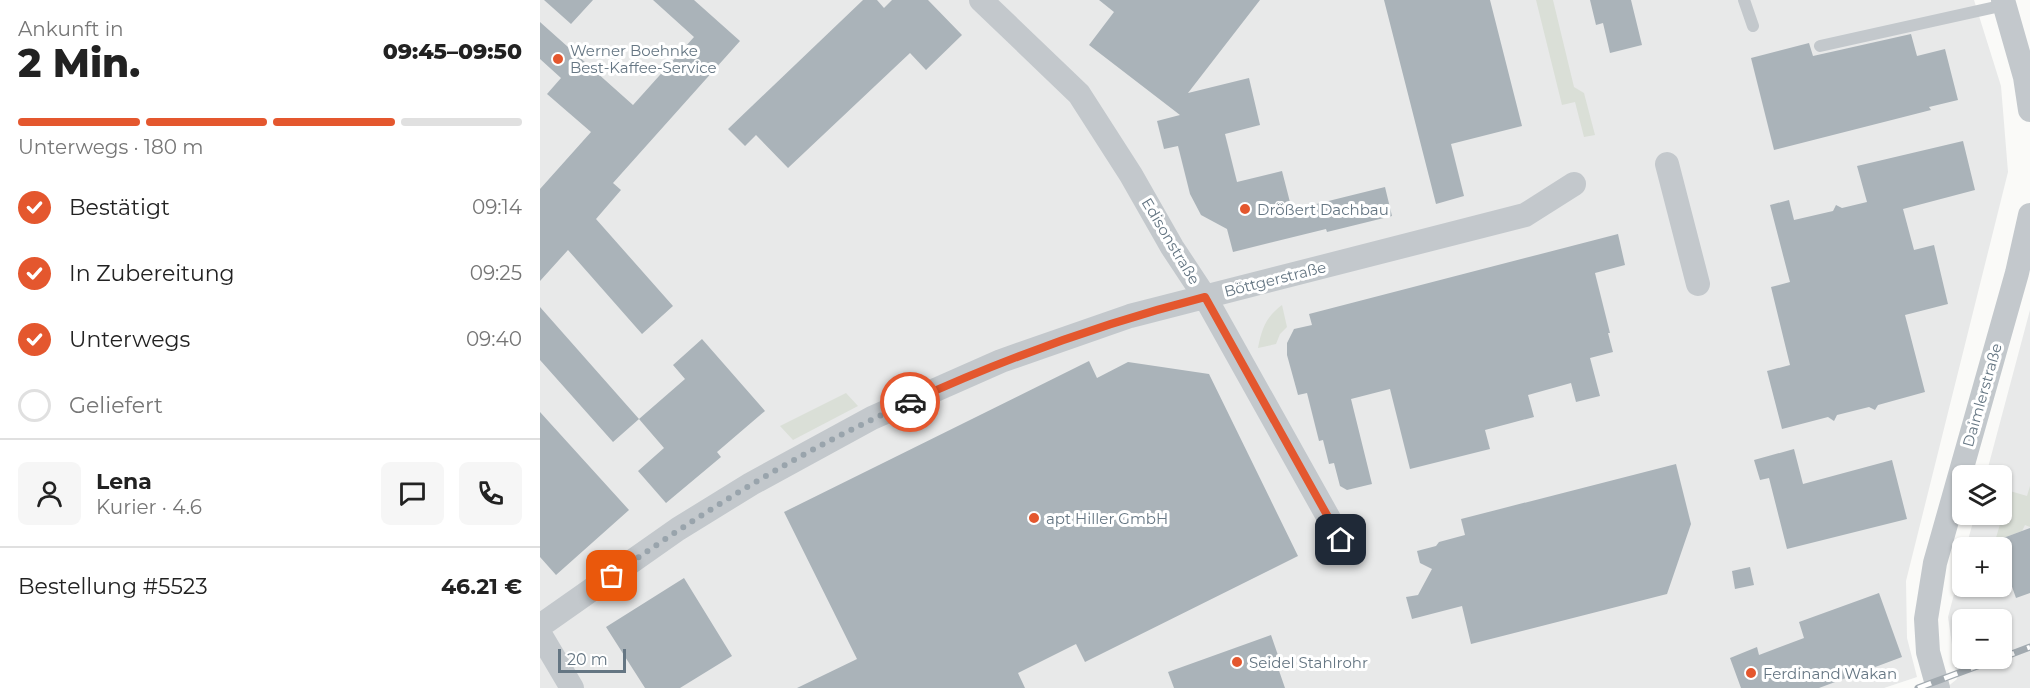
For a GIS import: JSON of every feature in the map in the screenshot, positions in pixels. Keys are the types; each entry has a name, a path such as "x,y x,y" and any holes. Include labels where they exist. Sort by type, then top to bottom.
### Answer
{"street":[{"name":"Edisonstraße","path":"981,0 1078,94 1131,175 1172,247 1205,297 1341,540"},
{"path":"2004,2 2025,77 2030,110"},
{"path":"1667,164 1698,284"},
{"name":"Böttgerstraße","path":"540,626 697,518 751,484 872,418 1001,361 1130,316 1525,214 1574,184"},
{"name":"Daimlerstraße","path":"1937,685 1928,652 1926,619 1935,563 2017,273 2030,216"},
{"path":"540,634 573,688"}],"lane":[{"path":"1744,0 1753,26"},
{"path":"1820,46 2004,2"}],"shaded area":[{"path":"540,0 1974,0 2001,86 2008,172 1906,581 1907,638 1917,677 1884,688 540,688"},
{"path":"1536,0 1553,0 1574,87 1584,93 1595,135 1584,137 1575,102 1562,105"},
{"path":"1282,305 1287,327 1280,334 1276,344 1258,348 1266,324 1272,314"},
{"path":"2030,310 2030,688 1946,688 1957,679 1956,669 2012,669 2012,609 1952,609 1952,645 1948,617 1953,597 2012,597 2012,537 1969,537 1972,525 2012,525 2012,465 1989,465"},
{"path":"846,393 858,406 793,440 780,426"},
{"path":"2030,486 2030,527 2025,525 2022,531 2006,537 1996,537 2000,525 2012,525 2012,492 2027,496"}],"building":[{"path":"544,0 593,0 571,24"},
{"path":"653,0 694,0 740,41 613,183 621,190 596,219 673,306 642,334 568,250 540,281 540,189 591,132 547,94 561,78 540,59 540,22 633,105 694,37"},
{"path":"863,0 877,0 884,8 892,0 928,0 962,35 926,70 910,53 788,168 756,135 745,146 728,129"},
{"path":"1099,0 1260,0 1188,93 1249,78 1260,125 1225,134 1237,182 1282,171 1292,210 1385,187 1392,216 1327,232 1326,229 1233,252 1227,229 1201,215 1190,194 1178,146 1164,149 1157,121 1180,115 1089,45 1114,12"},
{"path":"1384,0 1490,0 1522,126 1451,144 1464,196 1436,204"},
{"path":"1590,0 1631,0 1642,45 1610,53 1603,23 1596,25"},
{"path":"1911,34 1917,56 1945,49 1958,100 1929,107 1931,110 1774,150 1751,58 1809,43 1813,56"},
{"path":"1963,141 1975,190 1903,209 1914,250 1934,245 1948,304 1905,315 1925,392 1878,405 1875,410 1869,407 1837,415 1834,421 1828,417 1782,429 1767,371 1790,365 1771,287 1790,282 1770,205 1789,200 1794,220 1833,211 1836,205 1842,208 1867,202 1857,166"},
{"path":"1618,234 1625,265 1595,273 1613,352 1590,358 1600,396 1576,402 1571,383 1528,395 1534,417 1485,430 1490,449 1410,469 1390,389 1351,399 1372,484 1347,490 1340,486 1334,463 1329,464 1323,440 1319,441 1307,393 1298,395 1287,355 1287,343 1294,329 1312,325 1309,314"},
{"path":"540,307 639,419 613,442 540,360"},
{"path":"702,339 765,411 717,452 721,457 666,503 638,471 664,448 639,419 685,379 673,365"},
{"name":"apt Hiller GmbH","path":"1089,361 1097,378 1128,362 1209,374 1298,556 1085,662 1076,644 1018,673 1025,688 797,688 857,659 784,512"},
{"path":"540,412 629,510 556,575 540,557"},
{"path":"1794,449 1803,484 1892,460 1907,519 1787,549 1769,478 1760,480 1754,460"},
{"path":"1676,464 1691,524 1667,594 1471,644 1462,606 1412,619 1406,597 1418,595 1432,569 1420,563 1417,551 1465,535 1461,519"},
{"path":"2030,528 2030,593 2016,598 2012,587 2012,537 2006,537"},
{"path":"1750,567 1754,585 1735,589 1732,571"},
{"path":"684,578 732,656 680,688 645,688 606,627"},
{"path":"1879,593 1902,657 1819,688 1741,688 1730,658 1757,647 1759,655 1804,638 1799,622"},
{"name":"Seidel Stahlrohr","path":"1271,635 1280,661 1276,662 1285,688 1174,688 1168,672"}],"railway":[{"path":"2012,654 2030,647"},
{"path":"1918,688 1969,669"}],"way so far":[{"path":"612,576 678,529 751,484 872,418 910,402"}],"place":[{"name":"Werner Boehnke Best-Kaffee-Service","path":"558,59"},
{"name":"Drößert Dachbau","path":"1245,209"},
{"name":"apt Hiller GmbH","path":"1034,518"},
{"name":"Seidel Stahlrohr","path":"1237,662"},
{"name":"Ferdinand Wakan","path":"1751,673"}],"route":[{"path":"910,402 1001,361 1130,316 1205,297 1341,540"}]}
